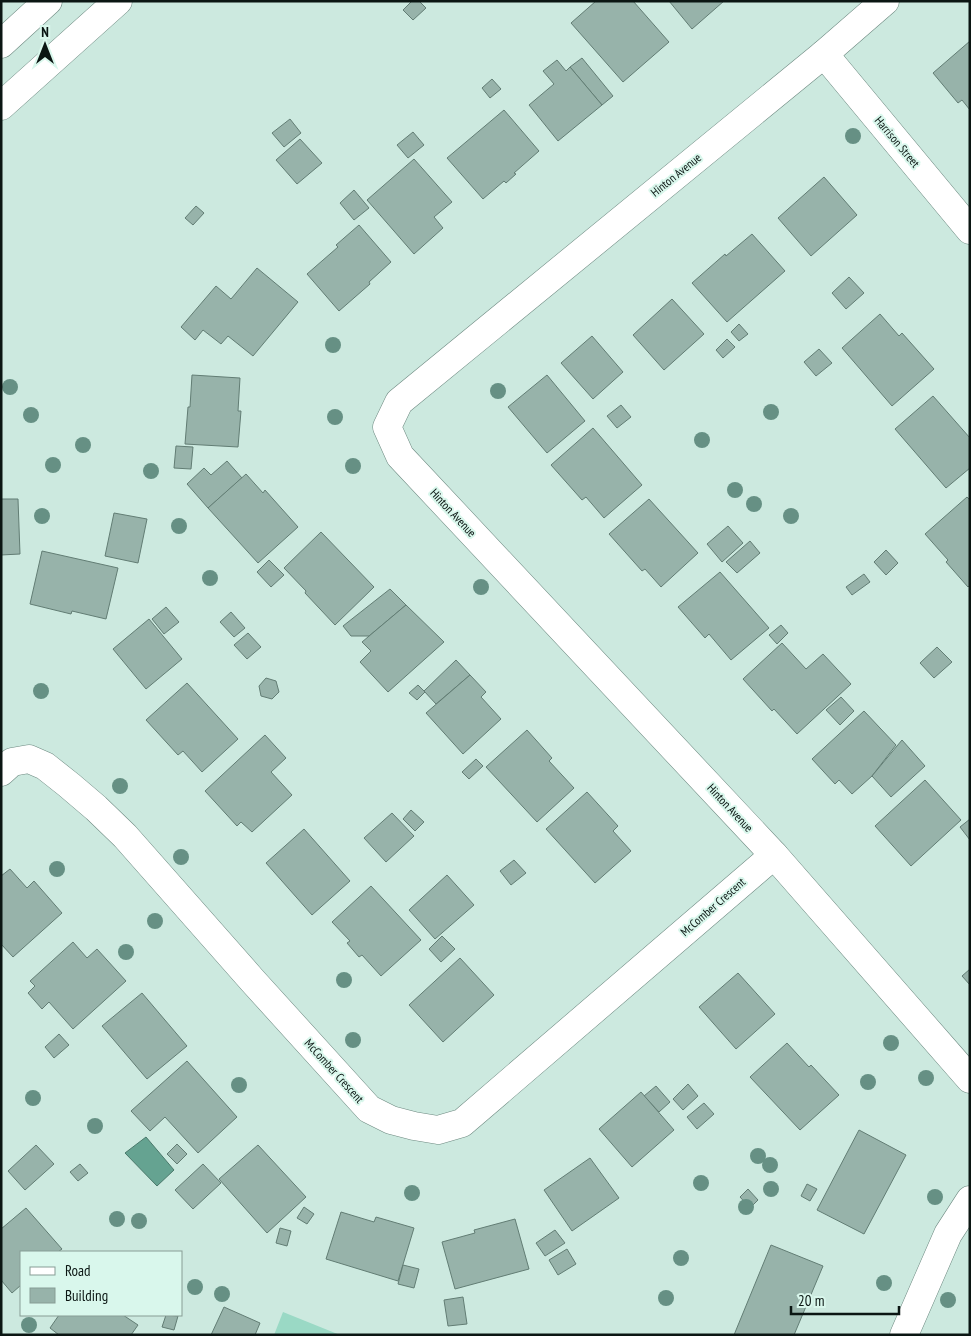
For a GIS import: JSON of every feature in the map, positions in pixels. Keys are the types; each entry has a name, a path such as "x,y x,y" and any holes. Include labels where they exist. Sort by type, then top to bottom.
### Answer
{"main road":[{"path":"1,44 48,1"},
{"path":"1,106 118,1"},
{"name":"Hinton Avenue","path":"884,1 824,54 399,402 387,426 400,456 774,855 970,1078"},
{"name":"Harrison Street","path":"824,54 970,230"},
{"name":"McComber Crescent","path":"1,772 12,762 29,759 44,766 69,785 125,836 369,1110 391,1120 438,1130 462,1122 774,855"},
{"path":"904,1335 948,1234 970,1200"}],"shaded area":[{"path":"146,1137 174,1170 157,1186 125,1153"},
{"path":"283,1312 340,1335 274,1335"}],"building":[{"path":"412,1 419,1 426,8 413,20 403,10"},
{"path":"596,1 633,1 669,42 623,82 571,23"},
{"path":"669,1 724,1 692,29"},
{"path":"970,41 970,110 962,100 958,103 933,73"},
{"path":"582,58 613,96 602,105 570,67"},
{"path":"557,60 566,71 570,67 602,105 558,141 529,105 554,84 543,71"},
{"path":"492,79 501,89 490,98 482,88"},
{"path":"504,110 539,151 514,173 516,174 506,183 504,181 483,199 447,158"},
{"path":"290,119 301,133 284,147 272,133"},
{"path":"413,132 424,145 408,158 397,145"},
{"path":"300,139 322,163 297,184 276,160"},
{"path":"414,159 452,202 434,217 443,228 414,254 367,200"},
{"path":"824,177 857,215 811,256 778,218"},
{"path":"354,190 369,208 354,220 340,203"},
{"path":"196,206 204,213 193,225 185,218"},
{"path":"359,225 391,262 369,282 370,284 339,311 307,274 338,247 336,245"},
{"path":"752,234 785,271 727,322 692,283 725,254 726,256"},
{"path":"257,268 298,302 253,356 228,336 221,344 203,330 195,340 181,327 216,286 231,299"},
{"path":"849,277 864,293 846,309 832,293"},
{"path":"672,299 704,334 664,370 633,335"},
{"path":"880,314 899,336 902,333 934,369 892,406 842,348"},
{"path":"739,324 748,334 739,341 731,332"},
{"path":"592,336 623,372 593,399 561,363"},
{"path":"727,339 735,347 723,358 716,350"},
{"path":"819,349 832,363 816,376 804,362"},
{"path":"192,375 240,378 238,411 241,411 238,447 185,444"},
{"path":"547,375 585,421 547,453 508,407"},
{"path":"933,396 970,438 970,468 946,488 895,429"},
{"path":"621,405 631,417 617,428 607,416"},
{"path":"593,428 642,485 604,518 586,497 582,500 551,465"},
{"path":"176,446 193,447 191,469 174,468"},
{"path":"227,461 242,478 208,508 187,484 204,468 211,475"},
{"path":"246,474 263,493 265,490 298,527 258,563 208,508"},
{"path":"967,497 970,500 970,585 968,587 925,534"},
{"path":"1,499 18,499 20,554 1,555"},
{"path":"649,499 698,553 661,587 645,569 642,571 609,534"},
{"path":"114,513 147,519 138,563 105,556"},
{"path":"728,526 743,543 722,562 707,544"},
{"path":"321,532 374,587 335,625 284,568"},
{"path":"750,541 760,553 737,573 726,562"},
{"path":"886,550 898,563 886,575 874,562"},
{"path":"42,551 118,568 106,619 72,611 71,614 30,604"},
{"path":"269,560 284,575 271,587 257,572"},
{"path":"720,572 769,628 731,660 709,634 705,638 678,607"},
{"path":"864,574 870,582 852,595 846,587"},
{"path":"390,589 406,605 369,636 351,636 343,626"},
{"path":"406,605 444,642 388,692 360,662 371,651 362,642"},
{"path":"166,607 179,622 164,634 152,619"},
{"path":"231,612 245,628 234,637 220,622"},
{"path":"149,619 182,659 146,689 113,649"},
{"path":"781,625 788,633 777,644 769,635"},
{"path":"248,633 261,647 247,659 234,645"},
{"path":"782,643 806,669 823,654 851,684 797,734 774,709 772,711 743,679"},
{"path":"937,647 952,662 934,678 920,663"},
{"path":"456,660 470,675 436,704 424,691"},
{"path":"470,675 486,692 481,697 501,719 463,754 426,713"},
{"path":"266,678 276,681 279,692 272,699 261,696 259,686"},
{"path":"187,683 238,739 202,772 183,751 178,755 146,720"},
{"path":"418,685 425,692 417,700 409,693"},
{"path":"841,697 854,711 840,725 826,710"},
{"path":"864,711 896,745 872,776 852,794 839,780 835,784 812,759"},
{"path":"527,730 552,758 549,761 574,788 537,822 486,767"},
{"path":"265,735 286,758 271,772 292,795 252,832 241,822 237,826 205,791"},
{"path":"902,740 925,766 891,797 872,776"},
{"path":"476,759 483,766 469,779 462,772"},
{"path":"925,780 961,820 911,866 875,826"},
{"path":"587,792 618,826 613,831 631,851 595,883 546,829"},
{"path":"411,810 424,822 415,831 403,819"},
{"path":"392,813 414,836 386,862 364,838"},
{"path":"970,819 970,840 960,827"},
{"path":"304,829 350,881 312,915 266,863"},
{"path":"514,860 526,873 511,885 500,871"},
{"path":"10,869 27,888 34,881 62,913 13,957 1,944 1,876"},
{"path":"447,875 474,905 435,939 409,910"},
{"path":"371,886 421,940 381,976 362,955 359,957 347,943 350,941 332,922"},
{"path":"442,936 455,949 441,962 429,949"},
{"path":"73,942 87,958 97,949 126,981 73,1029 49,1002 42,1009 28,993 35,986 30,981"},
{"path":"460,958 494,995 443,1042 409,1005"},
{"path":"970,969 970,985 962,976"},
{"path":"738,973 775,1014 736,1049 699,1007"},
{"path":"142,993 187,1046 147,1079 102,1026"},
{"path":"59,1034 69,1045 54,1058 45,1047"},
{"path":"787,1043 839,1095 800,1130 750,1077"},
{"path":"187,1061 237,1117 198,1153 165,1117 150,1131 131,1111"},
{"path":"688,1084 698,1096 683,1110 673,1099"},
{"path":"656,1086 670,1102 659,1112 644,1096"},
{"path":"641,1092 674,1130 632,1167 599,1129"},
{"path":"704,1103 714,1114 697,1129 687,1117"},
{"path":"859,1130 906,1155 864,1234 817,1210"},
{"path":"177,1144 187,1154 177,1164 167,1154"},
{"path":"36,1145 54,1164 25,1190 8,1171"},
{"path":"258,1145 306,1197 267,1233 219,1179"},
{"path":"590,1158 619,1198 572,1231 544,1190"},
{"path":"80,1164 88,1173 78,1181 70,1172"},
{"path":"203,1164 221,1183 193,1209 175,1190"},
{"path":"807,1184 817,1189 810,1201 801,1196"},
{"path":"748,1189 758,1200 750,1208 740,1197"},
{"path":"304,1207 314,1214 307,1224 297,1218"},
{"path":"26,1208 62,1249 59,1251 20,1251 20,1286 12,1293 1,1280 1,1229"},
{"path":"341,1212 374,1222 376,1217 414,1228 398,1281 326,1259"},
{"path":"515,1219 529,1269 455,1289 442,1242 475,1233 474,1230"},
{"path":"280,1228 291,1231 287,1246 276,1243"},
{"path":"555,1230 565,1243 545,1256 536,1243"},
{"path":"771,1245 823,1266 794,1335 734,1335"},
{"path":"567,1249 576,1264 558,1275 549,1260"},
{"path":"403,1265 419,1269 414,1288 398,1284"},
{"path":"463,1297 467,1324 448,1326 444,1300"},
{"path":"224,1307 260,1323 255,1335 211,1335"},
{"path":"58,1316 124,1316 138,1325 131,1335 59,1335 50,1328"},
{"path":"166,1316 178,1316 174,1330 162,1327"}]}
